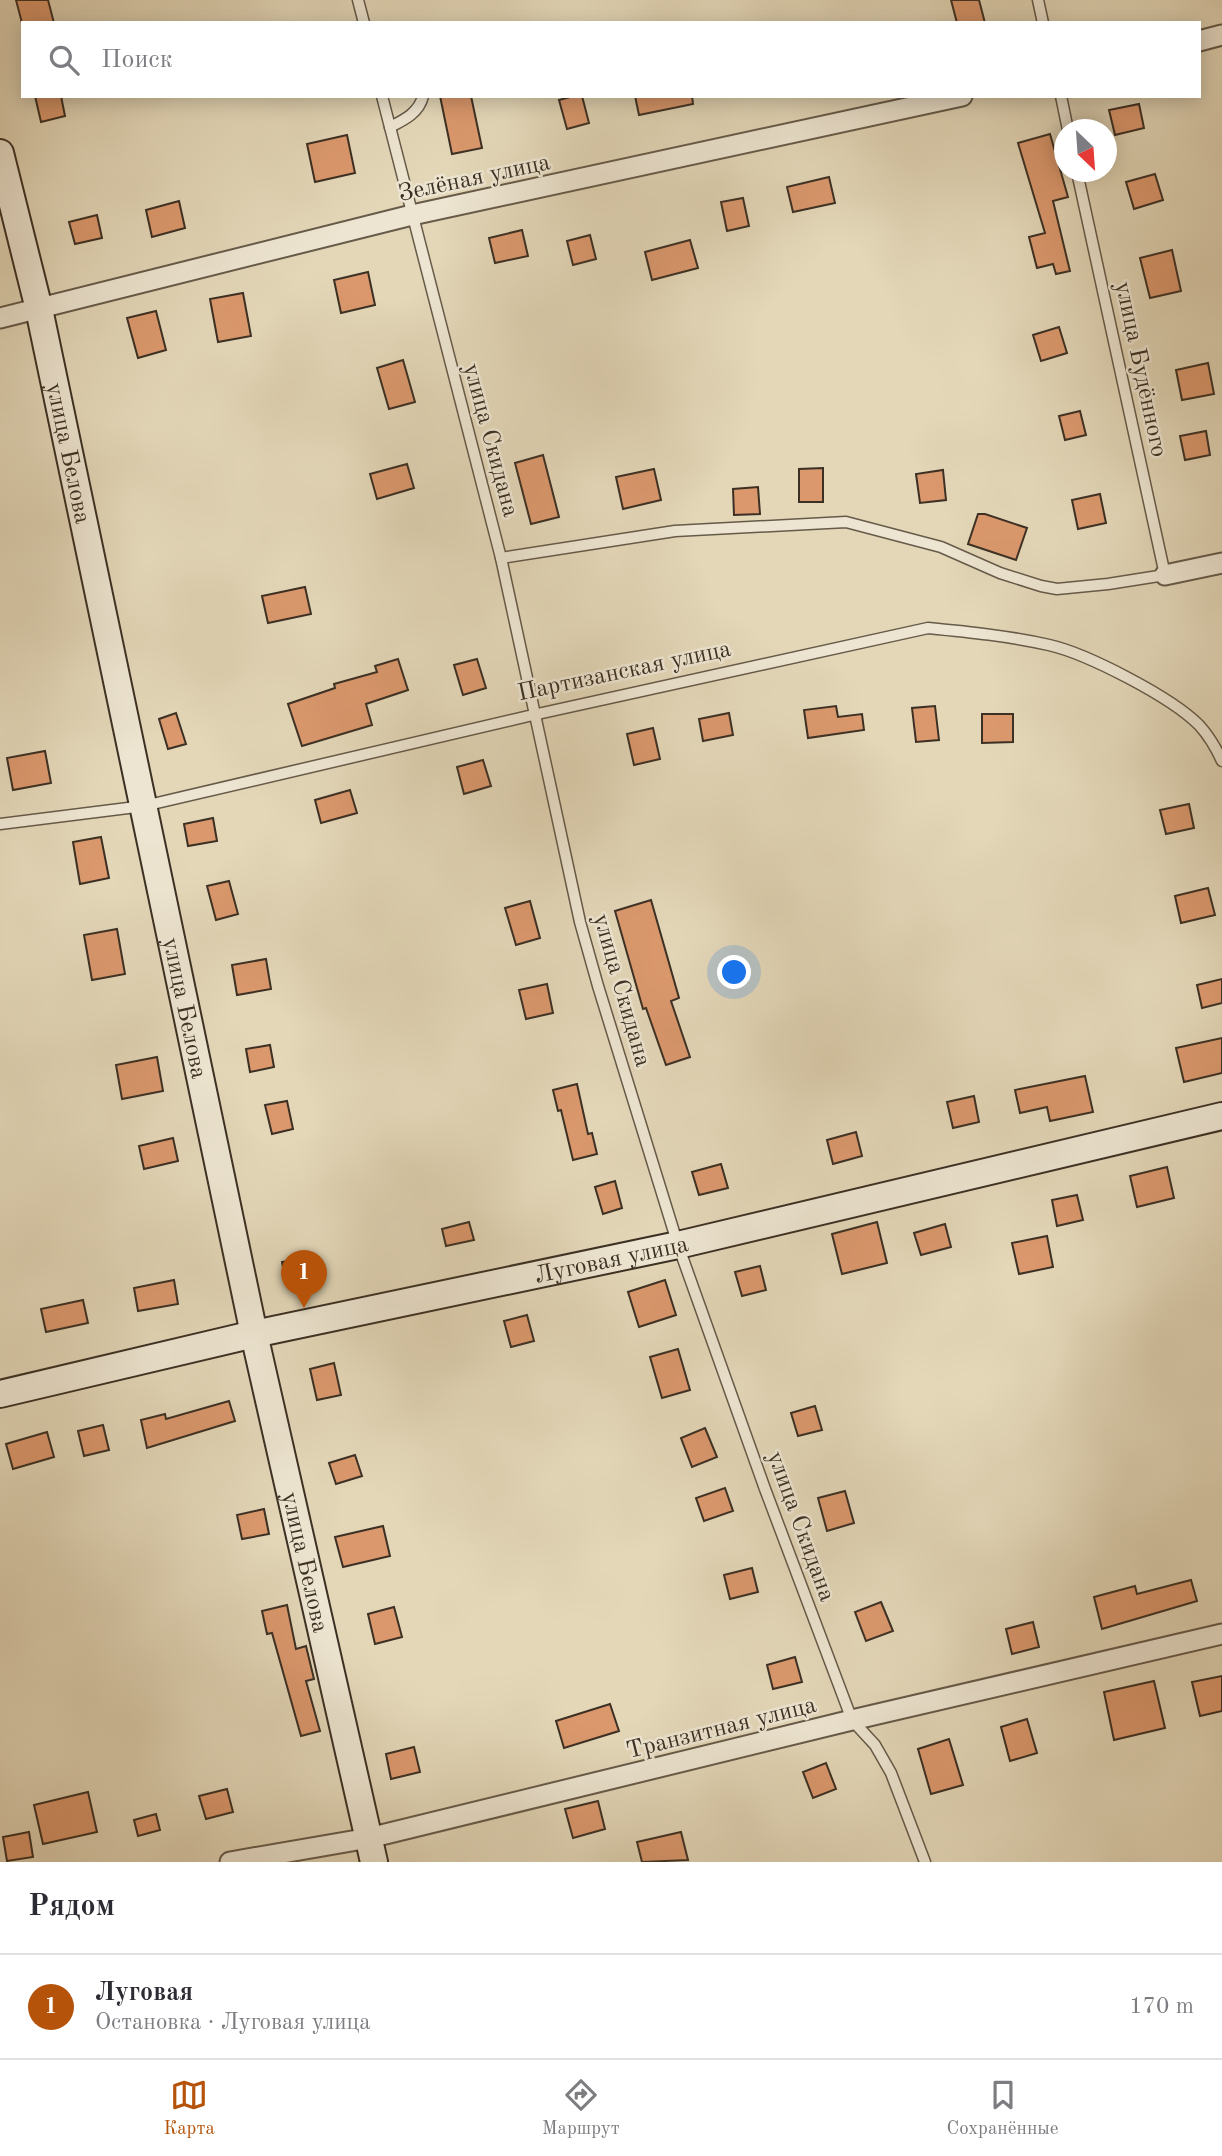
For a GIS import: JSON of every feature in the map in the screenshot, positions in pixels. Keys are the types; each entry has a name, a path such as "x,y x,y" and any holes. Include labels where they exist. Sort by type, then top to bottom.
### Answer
{"street":[{"path":"1201,41 1222,36"},
{"name":"Зелёная улица","path":"0,318 412,215 953,98"},
{"name":"улица Белова","path":"0,153 39,309 254,1334 372,1850"},
{"path":"1165,575 1222,563"},
{"name":"Луговая улица","path":"0,1394 254,1334 678,1245 1222,1116"},
{"name":"Транзитная улица","path":"230,1862 372,1850 852,1720 1222,1634"}],"lane":[{"path":"358,0 363,21"},
{"path":"1038,0 1043,21"},
{"name":"улица Скидана","path":"383,98 501,558 580,922 678,1245 765,1489 852,1720 875,1745 891,1773 925,1862"},
{"path":"390,127 418,109 422,98"},
{"path":"1061,98 1066,119"},
{"name":"улица Будённого","path":"1079,182 1165,575"},
{"path":"501,558 675,531 846,522 941,547 1000,573 1057,589 1165,575"},
{"name":"Партизанская улица","path":"0,824 144,806 533,715 928,628 989,634 1052,646 1109,669 1183,712 1200,726 1222,761"}],"building":[{"path":"16,0 48,0 53,21 21,21"},
{"path":"951,0 979,0 984,21 956,21"},
{"path":"35,98 61,98 65,116 41,122"},
{"path":"440,98 471,98 482,148 452,154"},
{"path":"583,98 589,123 567,129 559,100"},
{"path":"635,98 692,98 693,104 639,115"},
{"path":"1139,104 1144,128 1117,135 1117,119 1111,119 1109,110"},
{"path":"1050,134 1054,148 1054,182 1064,182 1068,197 1053,201 1070,271 1056,274 1053,264 1037,268 1029,237 1045,233 1018,143"},
{"path":"347,135 355,173 315,182 307,144"},
{"path":"1155,174 1163,200 1134,209 1126,182"},
{"path":"829,177 835,203 793,212 787,187"},
{"path":"743,198 749,226 727,231 721,202"},
{"path":"179,201 185,228 152,237 146,210"},
{"path":"97,215 102,238 75,244 69,222"},
{"path":"522,230 528,256 495,263 489,238"},
{"path":"590,235 596,259 573,265 567,241"},
{"path":"690,240 698,268 652,280 645,252"},
{"path":"1172,250 1181,291 1150,298 1140,258"},
{"path":"368,272 375,305 341,313 334,280"},
{"path":"243,293 251,336 218,342 210,299"},
{"path":"156,311 166,350 138,358 127,318"},
{"path":"1059,327 1067,353 1041,361 1033,335"},
{"path":"403,360 415,402 389,409 377,368"},
{"path":"1208,363 1214,394 1182,400 1176,370"},
{"path":"1080,411 1086,435 1065,440 1059,416"},
{"path":"1206,431 1210,455 1185,460 1180,436"},
{"path":"543,455 559,517 531,524 515,463"},
{"path":"407,464 414,488 377,499 370,474"},
{"path":"823,468 823,502 799,502 799,469"},
{"path":"654,469 661,500 623,509 616,477"},
{"path":"943,470 946,500 920,503 916,474"},
{"path":"758,487 760,514 734,515 733,489"},
{"path":"1100,494 1106,523 1078,529 1072,500"},
{"path":"978,514 1027,528 1016,560 968,544"},
{"path":"305,587 311,614 268,623 262,596"},
{"path":"398,659 408,690 366,704 372,725 302,746 288,704 335,688 334,684 377,672 375,666"},
{"path":"477,659 486,688 463,695 454,665"},
{"path":"836,706 838,717 862,714 864,730 808,738 804,710"},
{"path":"935,706 939,740 916,742 912,708"},
{"path":"176,713 186,744 168,749 159,719"},
{"path":"729,713 733,735 703,741 699,719"},
{"path":"982,714 1013,714 1013,742 982,743"},
{"path":"653,728 660,759 634,765 627,734"},
{"path":"45,751 51,783 13,790 7,758"},
{"path":"483,760 491,786 464,794 457,767"},
{"path":"350,790 357,813 321,823 315,800"},
{"path":"1189,804 1194,828 1166,834 1160,810"},
{"path":"213,818 217,841 188,846 184,824"},
{"path":"101,837 109,878 80,884 73,842"},
{"path":"229,881 238,914 216,920 207,886"},
{"path":"1208,888 1215,915 1181,923 1175,896"},
{"path":"651,900 679,998 671,1001 690,1057 666,1065 646,1008 643,1009 615,911"},
{"path":"530,901 540,938 516,945 505,908"},
{"path":"117,929 125,974 92,980 84,935"},
{"path":"266,959 271,989 237,995 232,965"},
{"path":"1222,979 1222,1003 1202,1008 1197,985"},
{"path":"547,984 553,1013 526,1019 519,990"},
{"path":"1222,1038 1222,1073 1184,1082 1176,1048"},
{"path":"270,1045 274,1067 250,1072 246,1049"},
{"path":"157,1057 163,1091 122,1099 116,1065"},
{"path":"1085,1076 1093,1112 1050,1121 1047,1107 1020,1113 1015,1090"},
{"path":"577,1084 588,1134 592,1133 597,1154 573,1160 561,1110 558,1111 553,1090"},
{"path":"974,1096 979,1122 953,1128 947,1102"},
{"path":"287,1101 293,1129 272,1134 265,1105"},
{"path":"856,1132 862,1156 833,1164 827,1140"},
{"path":"173,1138 178,1161 144,1169 139,1146"},
{"path":"721,1164 728,1188 699,1195 692,1172"},
{"path":"1167,1167 1174,1198 1137,1207 1130,1176"},
{"path":"615,1181 622,1208 603,1214 595,1187"},
{"path":"1077,1195 1083,1220 1057,1226 1052,1200"},
{"path":"469,1222 474,1240 446,1246 442,1229"},
{"path":"877,1222 887,1263 842,1274 832,1234"},
{"path":"945,1224 951,1247 921,1255 914,1233"},
{"path":"1047,1236 1053,1267 1019,1274 1012,1243"},
{"path":"316,1256 319,1278 286,1284 282,1262"},
{"path":"760,1266 766,1290 742,1296 735,1272"},
{"path":"174,1280 178,1304 138,1311 134,1288"},
{"path":"665,1280 676,1315 639,1327 628,1292"},
{"path":"83,1300 88,1323 46,1332 41,1309"},
{"path":"527,1315 534,1341 511,1347 504,1321"},
{"path":"678,1349 690,1390 662,1398 650,1357"},
{"path":"334,1363 341,1395 317,1400 310,1369"},
{"path":"229,1401 235,1421 147,1448 141,1420 165,1414 166,1419"},
{"path":"815,1406 822,1430 798,1436 791,1413"},
{"path":"103,1425 109,1450 84,1456 78,1431"},
{"path":"705,1428 717,1457 692,1467 681,1438"},
{"path":"47,1432 54,1457 13,1469 6,1444"},
{"path":"355,1455 362,1476 336,1484 329,1463"},
{"path":"725,1488 733,1511 704,1521 696,1498"},
{"path":"845,1491 854,1523 827,1531 818,1498"},
{"path":"264,1509 269,1534 242,1539 237,1515"},
{"path":"383,1526 390,1556 343,1567 335,1537"},
{"path":"752,1568 758,1592 730,1599 724,1575"},
{"path":"1191,1580 1197,1601 1102,1629 1094,1597 1135,1586 1137,1594"},
{"path":"881,1602 893,1631 866,1641 855,1612"},
{"path":"287,1605 296,1649 306,1646 314,1679 306,1681 320,1731 301,1736 272,1633 267,1634 262,1611"},
{"path":"394,1607 402,1637 375,1644 368,1614"},
{"path":"1033,1622 1039,1647 1012,1654 1006,1629"},
{"path":"795,1657 802,1682 773,1689 767,1665"},
{"path":"1222,1676 1222,1711 1200,1716 1192,1682"},
{"path":"1154,1681 1165,1728 1114,1740 1104,1692"},
{"path":"610,1704 619,1731 564,1748 556,1721"},
{"path":"1027,1719 1037,1753 1010,1761 1001,1727"},
{"path":"949,1739 963,1785 931,1794 918,1749"},
{"path":"414,1747 420,1772 391,1779 386,1754"},
{"path":"826,1763 836,1789 813,1798 803,1772"},
{"path":"227,1789 233,1812 206,1819 199,1796"},
{"path":"88,1792 97,1832 43,1844 34,1805"},
{"path":"598,1801 605,1829 573,1838 565,1809"},
{"path":"156,1814 160,1830 138,1836 134,1820"},
{"path":"29,1832 33,1857 7,1861 3,1837"},
{"path":"681,1832 688,1860 642,1862 637,1842"}],"place":[{"name":"Луговая","path":"304,1308"}]}
